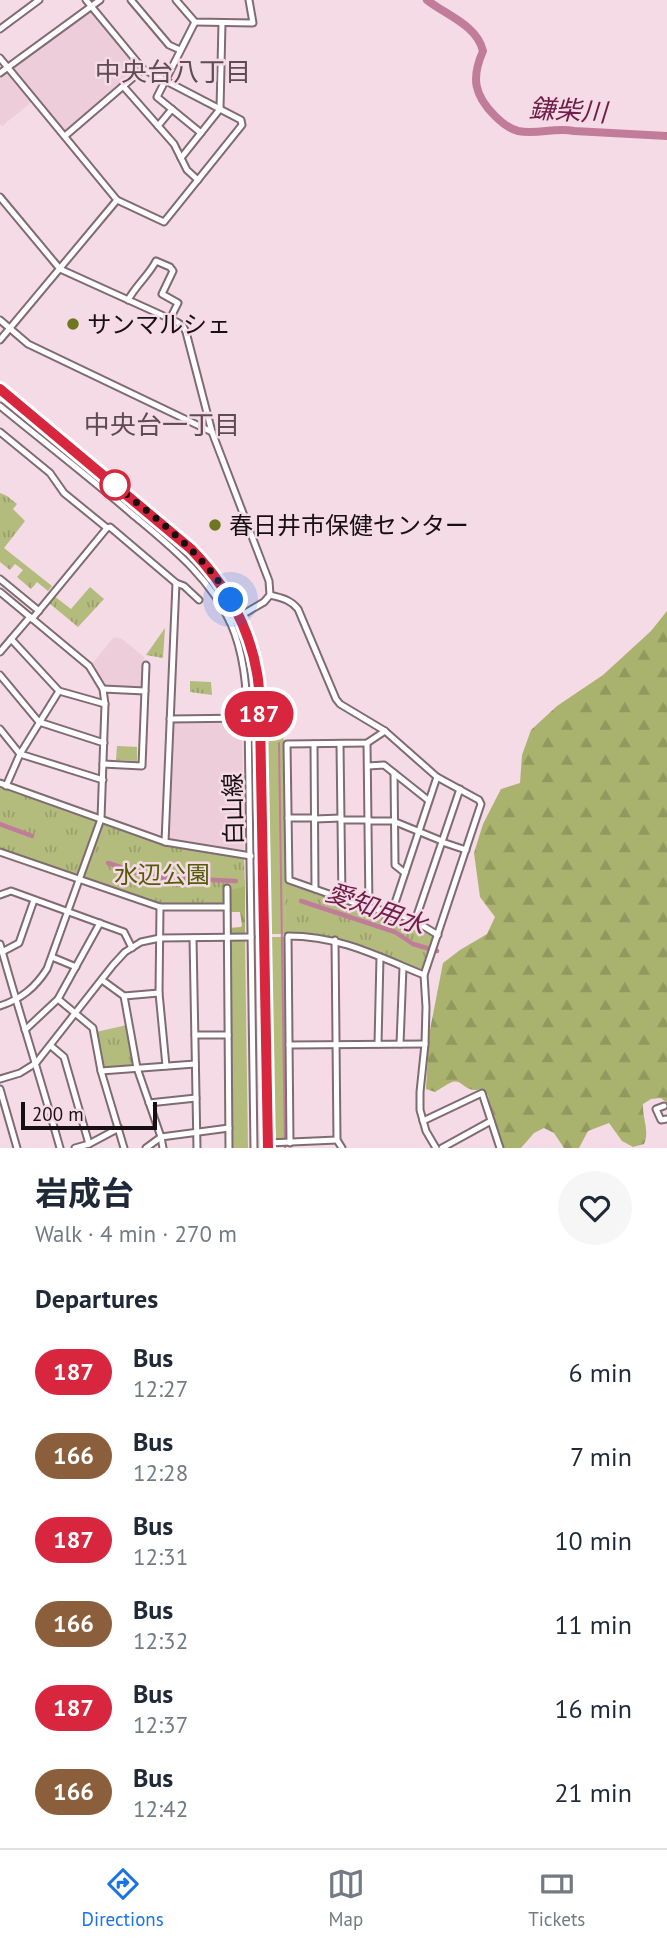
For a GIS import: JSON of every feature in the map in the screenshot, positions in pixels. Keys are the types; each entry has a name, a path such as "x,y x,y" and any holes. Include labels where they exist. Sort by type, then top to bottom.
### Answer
{"street":[{"path":"0,29 38,0"},
{"path":"0,58 117,200 164,222 242,124 241,120 143,69 86,0"},
{"path":"0,73 100,0"},
{"path":"131,0 169,45 180,50"},
{"path":"176,0 195,22 253,23 249,0"},
{"path":"195,22 157,97 201,133"},
{"path":"181,158 220,109 222,23"},
{"path":"65,136 143,69"},
{"path":"123,86 174,144 187,170 198,180"},
{"path":"158,126 172,109"},
{"path":"0,197 60,269 183,326 212,432 269,580 270,596 230,622"},
{"path":"0,340 117,200"},
{"path":"128,300 135,286 153,268 156,261 173,271 162,294 178,303 170,319"},
{"path":"0,320 28,344 212,432"},
{"name":"白山線","path":"0,389 191,549 218,579 240,617 250,643 258,676 268,1146"},
{"name":"白山線","path":"0,406 183,557 213,593 230,622 240,648 246,675 248,718 254,1148"},
{"path":"0,432 50,472 64,493 199,600"},
{"path":"0,652 39,611 107,528"},
{"path":"0,579 39,611"},
{"path":"165,842 176,583"},
{"path":"0,593 89,666 103,689 105,704 101,819 80,880 47,969 34,986 15,1000 0,1006"},
{"path":"270,596 286,599 298,608 340,704 385,731 437,777 479,800 481,804 424,975 425,1044 420,1092 423,1121 436,1148"},
{"path":"11,639 59,691 105,704"},
{"path":"103,764 142,766 146,665"},
{"path":"0,674 40,722 104,743"},
{"path":"103,689 145,691"},
{"path":"59,691 3,784 165,842 251,856"},
{"path":"170,719 248,718"},
{"path":"0,729 20,754 103,780"},
{"path":"385,731 367,743 288,744 289,880 369,908 392,912 415,921 438,935"},
{"path":"367,743 369,908"},
{"path":"314,744 315,889"},
{"path":"340,744 342,899"},
{"path":"368,766 384,765 428,800"},
{"path":"394,773 395,864 405,873"},
{"path":"392,912 437,777"},
{"path":"415,921 460,789"},
{"path":"288,818 393,821 466,850"},
{"path":"0,852 160,907 226,907"},
{"path":"227,888 229,1148"},
{"path":"0,895 11,891 124,932 132,948"},
{"path":"2,952 19,943 34,900"},
{"path":"160,907 159,993 166,1066"},
{"path":"25,1030 58,999 100,923"},
{"path":"290,1143 288,936 335,940 424,975"},
{"path":"0,1079 20,1073 36,1063 125,951 141,942 160,938 251,937"},
{"path":"193,938 197,1148"},
{"path":"335,940 337,1140 342,1148"},
{"path":"0,944 60,1148"},
{"path":"52,957 76,967"},
{"path":"379,1044 380,957"},
{"path":"400,1044 403,967"},
{"path":"102,980 124,996 159,993"},
{"path":"124,996 137,1068 163,1148"},
{"path":"58,999 93,1028 101,1071 124,1148"},
{"path":"195,1035 228,1035"},
{"path":"289,1045 425,1044"},
{"path":"51,1046 64,1056 89,1144"},
{"path":"101,1071 195,1064"},
{"path":"0,1089 17,1148"},
{"path":"423,1121 482,1093 499,1148"},
{"path":"149,1103 196,1098"},
{"path":"664,1106 656,1108 661,1120 667,1119"},
{"path":"442,1148 491,1121"},
{"path":"75,1148 89,1144 119,1128"},
{"path":"146,1148 161,1137 229,1128"},
{"path":"268,1146 337,1140"}],"shaded area":[{"path":"91,11 138,70 64,133 12,70"},
{"path":"8,73 33,101 2,126 0,79"},
{"path":"114,637 122,639 144,657 141,688 107,686 92,664"},
{"path":"242,720 244,852 169,840 172,723"}],"green space":[{"path":"0,493 17,504 13,509 25,521 4,548 52,586 48,591 37,582 31,589 17,577 23,570 15,564 10,570 0,562"},
{"path":"90,587 104,599 78,627 49,603 54,596 71,609"},
{"path":"667,611 667,1103 661,1098 651,1099 643,1104 646,1139 644,1144 633,1147 622,1141 609,1123 588,1131 579,1148 564,1148 554,1133 544,1128 534,1133 521,1148 502,1148 488,1095 481,1089 471,1090 456,1082 435,1092 426,1089 429,1035 443,963 487,934 495,917 480,897 474,853 483,824 501,789 520,783 522,755 531,730 557,706 603,675 651,631"},
{"path":"165,628 163,658 146,655"},
{"path":"190,681 211,682 212,695 190,692"},
{"path":"267,719 281,719 284,742 286,934 270,934"},
{"path":"117,746 137,747 137,761 116,760"},
{"name":"水辺公園","path":"0,787 166,844 244,857 245,887 224,891 224,904 159,905 0,850"},
{"path":"245,880 245,934 230,934 229,928 242,925 240,912 229,912 229,889"},
{"path":"285,882 407,921 433,935 423,970 340,939 313,934 286,934"},
{"path":"270,937 286,937 289,1138 276,1141 272,1080"},
{"path":"230,940 245,940 248,1148 232,1148"},
{"path":"127,1025 134,1065 104,1068 96,1032"}],"waterway":[{"name":"鎌柴川","path":"427,0 468,27 480,42 483,51 476,78 479,93 488,108 509,127 525,132 567,130 667,136"},
{"path":"279,743 285,1148"},
{"name":"愛知用水","path":"0,824 32,836"},
{"name":"愛知用水","path":"108,863 150,877 236,881"},
{"name":"愛知用水","path":"301,901 395,932 413,944 437,951"}],"bus line":[{"name":"187","path":"0,389 191,549 223,587 240,617 250,643 258,676 260,717 268,1148"}],"place":[{"name":"サンマルシェ","path":"73,324"},
{"name":"春日井市保健センター","path":"215,525"}],"district":[{"name":"中央台八丁目","path":"173,71"},
{"name":"中央台一丁目","path":"162,424"}],"route":[{"path":"115,485 106,478 191,549 212,571 231,600"}]}
